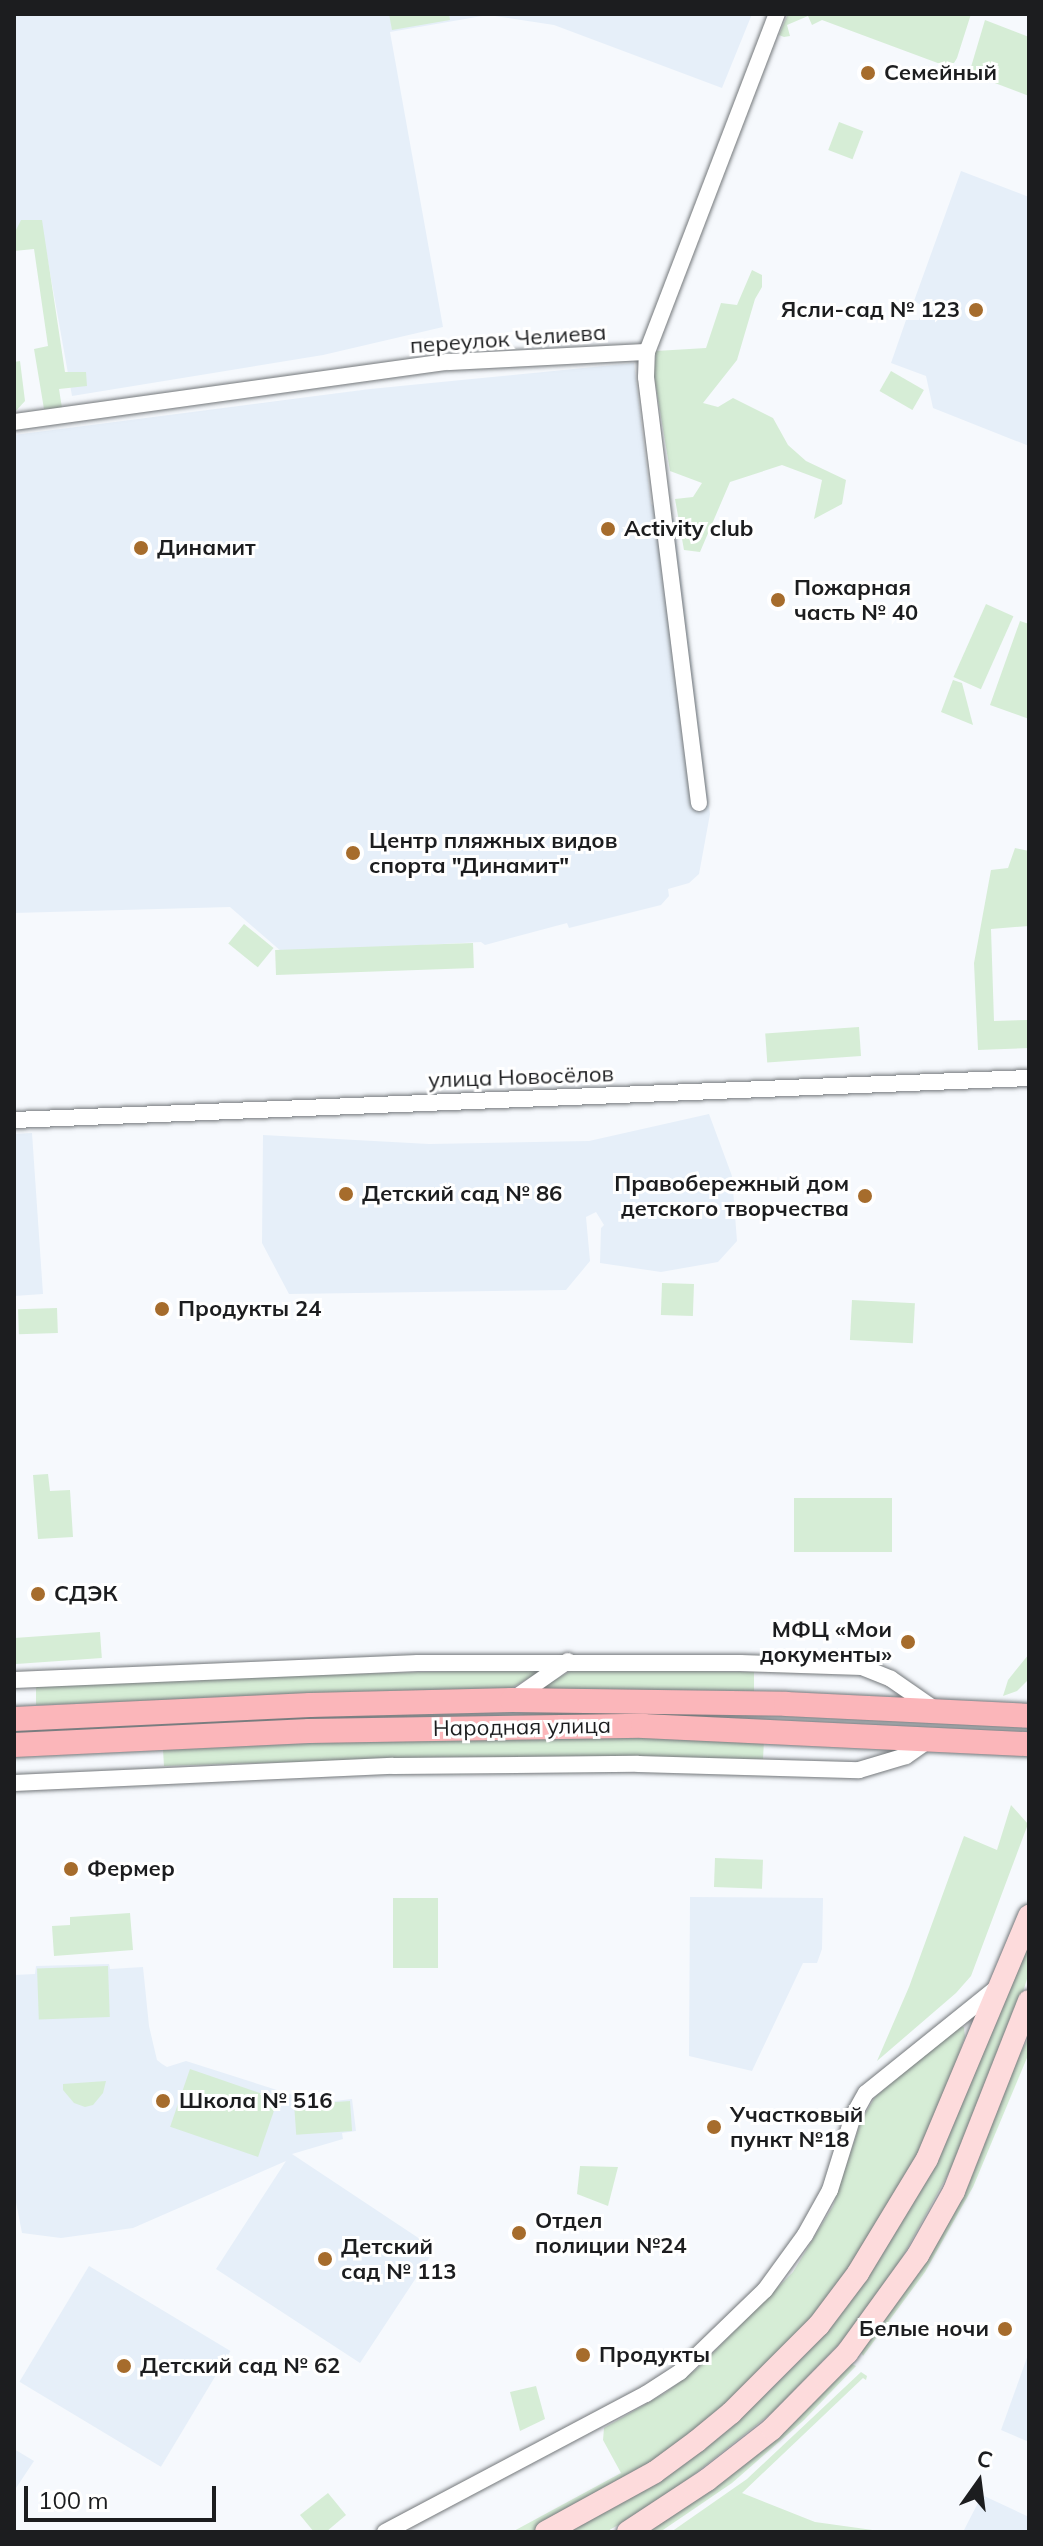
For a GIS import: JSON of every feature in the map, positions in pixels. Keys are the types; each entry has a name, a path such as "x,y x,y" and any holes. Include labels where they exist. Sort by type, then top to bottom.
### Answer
{"main road":[{"name":"Народная улица","path":"14,1719 310,1705 512,1700 651,1700 1028,1714"},
{"path":"1028,1714 1028,1750"},
{"name":"Народная улица","path":"14,1745 309,1731 643,1726 932,1737 1028,1750"},
{"path":"546,2532 655,2472 697,2441 743,2403 819,2325 858,2273 927,2159 1029,1916"},
{"path":"628,2532 707,2480 772,2429 847,2353 918,2255 954,2191 1027,2013"}],"street":[{"path":"699,803 646,377 647,352 777,14"},
{"name":"переулок Челиева","path":"14,422 422,365 647,352"},
{"name":"улица Новосёлов","path":"14,1120 1029,1078"},
{"path":"512,1700 568,1661"},
{"path":"14,1680 253,1668 568,1661 862,1667 891,1679 937,1710"},
{"path":"14,1783 393,1766 638,1764 859,1770 906,1756 932,1737"},
{"path":"385,2532 646,2394 680,2372 765,2290 805,2235 830,2190 853,2116 866,2093 1002,1984"}],"shaded area":[{"path":"14,14 752,14 722,88 554,25 488,15 390,32 443,327 323,355 72,396 44,239 14,244"},
{"name":"Ясли-сад № 123","path":"961,171 1029,197 1029,446 933,408 926,376 891,363 906,320 919,320 924,307 914,301"},
{"path":"634,363 651,504 674,519 710,814 699,874 689,883 668,889 669,896 661,905 569,928 567,923 485,945 481,942 282,952 230,907 14,913 14,435 370,389"},
{"path":"709,1114 732,1176 737,1241 718,1262 661,1272 600,1263 601,1228 604,1225 596,1212 586,1217 590,1261 566,1290 289,1294 262,1243 263,1135 429,1144 589,1141"},
{"path":"32,1133 43,1294 14,1296 14,1134"},
{"path":"690,1897 823,1898 822,1949 817,1963 803,1963 752,2071 689,2056"},
{"name":"Школа № 516","path":"109,1964 110,1969 143,1967 149,2026 157,2060 167,2067 186,2061 318,2103 352,2099 356,2131 342,2133 343,2139 292,2154 435,2249 360,2363 216,2269 286,2161 133,2228 61,2238 22,2233 14,2192 14,1975 35,1974 36,1966"},
{"name":"Детский сад № 62","path":"89,2266 230,2351 161,2467 19,2382"},
{"path":"1029,2352 1029,2442 1001,2430"},
{"path":"14,2449 34,2461 14,2491"},
{"path":"982,2495 1029,2517 1029,2532 963,2532"}],"green space":[{"path":"389,14 449,14 450,20 392,30"},
{"path":"788,14 971,14 957,58 954,63 943,65 822,20 812,25 808,16 787,25 790,36 784,37 779,35"},
{"path":"985,20 1029,37 1029,96 979,77 971,67"},
{"path":"839,122 863,131 853,159 828,150"},
{"path":"21,220 42,220 65,372 86,372 87,386 59,389 62,408 44,409 34,349 48,346 34,249 14,251 14,234"},
{"path":"752,270 762,275 762,287 755,299 737,360 703,403 718,407 733,398 773,418 788,445 806,461 846,480 842,504 814,519 822,480 782,465 730,482 700,552 684,550 675,499 693,497 702,483 670,471 654,375 656,351 706,348 721,303 737,305"},
{"path":"20,361 25,401 14,413 14,362"},
{"path":"891,371 924,390 912,410 880,391"},
{"path":"986,604 1013,616 981,689 953,677"},
{"path":"1020,621 1029,624 1029,719 990,705"},
{"path":"953,680 962,683 973,725 941,712"},
{"path":"1015,848 1029,851 1029,926 991,929 994,1021 1029,1020 1029,1048 978,1050 974,963 991,870 1008,868"},
{"path":"244,924 274,948 258,967 228,943"},
{"path":"473,943 474,968 276,975 275,950"},
{"path":"859,1027 861,1056 767,1062 765,1034"},
{"path":"662,1283 694,1284 693,1316 661,1315"},
{"path":"852,1300 915,1303 913,1343 850,1340"},
{"path":"57,1308 58,1333 19,1334 18,1309"},
{"path":"48,1474 50,1491 70,1490 73,1537 38,1539 33,1475"},
{"path":"794,1498 892,1498 892,1552 794,1552"},
{"path":"100,1632 102,1658 16,1664 14,1638"},
{"path":"1029,1654 1029,1679 1017,1691 1003,1696 1008,1680"},
{"path":"544,1669 510,1689 36,1705 36,1687 268,1676"},
{"path":"574,1669 754,1672 754,1691 539,1689"},
{"path":"650,1736 764,1740 763,1759 448,1757 164,1766 163,1750 448,1737"},
{"path":"1011,1805 1028,1824 971,1976 956,1993 877,2061 909,1987 964,1836 997,1850"},
{"path":"715,1858 763,1860 762,1889 714,1887"},
{"path":"393,1898 438,1898 438,1968 393,1968"},
{"path":"130,1913 133,1950 54,1956 52,1926 70,1925 70,1917"},
{"path":"1029,1942 1029,1972 1024,1989 952,2167 902,2258 845,2338 774,2411 663,2499 606,2532 565,2532 827,2330"},
{"path":"108,1966 110,2017 39,2019 37,1968"},
{"path":"959,2026 964,2027 965,2037 934,2121 908,2177 824,2307 719,2414 644,2467 532,2532 512,2532 621,2473 603,2440 604,2428 665,2393 698,2368 793,2272 833,2206 861,2121 875,2097"},
{"path":"1029,2037 1029,2053 973,2187 925,2272 863,2356 860,2350"},
{"path":"190,2069 278,2099 258,2157 170,2127"},
{"path":"106,2081 103,2093 93,2105 85,2107 74,2103 63,2090 63,2084"},
{"path":"350,2101 352,2131 296,2135 294,2105"},
{"path":"580,2166 618,2167 608,2206 577,2194"},
{"path":"850,2363 856,2366 803,2421 732,2483 660,2532 643,2532"},
{"path":"861,2372 867,2376 866,2380 863,2378 742,2493 815,2522 887,2532 671,2532 747,2479"},
{"path":"536,2386 545,2419 520,2431 510,2392"},
{"path":"328,2493 346,2515 326,2532 314,2532 300,2515"}],"place":[{"name":"Семейный","path":"868,73"},
{"name":"Ясли-сад № 123","path":"976,310"},
{"name":"Activity club","path":"608,529"},
{"name":"Динамит","path":"141,548"},
{"name":"Пожарная часть № 40","path":"778,600"},
{"name":"Центр пляжных видов спорта \"Динамит\"","path":"353,853"},
{"name":"Детский сад № 86","path":"346,1194"},
{"name":"Правобережный дом детского творчества","path":"865,1196"},
{"name":"Продукты 24","path":"162,1309"},
{"name":"СДЭК","path":"38,1594"},
{"name":"МФЦ «Мои документы»","path":"908,1642"},
{"name":"Фермер","path":"71,1869"},
{"name":"Школа № 516","path":"163,2101"},
{"name":"Участковый пункт №18","path":"714,2127"},
{"name":"Отдел полиции №24","path":"519,2233"},
{"name":"Детский сад № 113","path":"325,2259"},
{"name":"Белые ночи","path":"1005,2329"},
{"name":"Продукты","path":"583,2355"},
{"name":"Детский сад № 62","path":"124,2366"}]}
